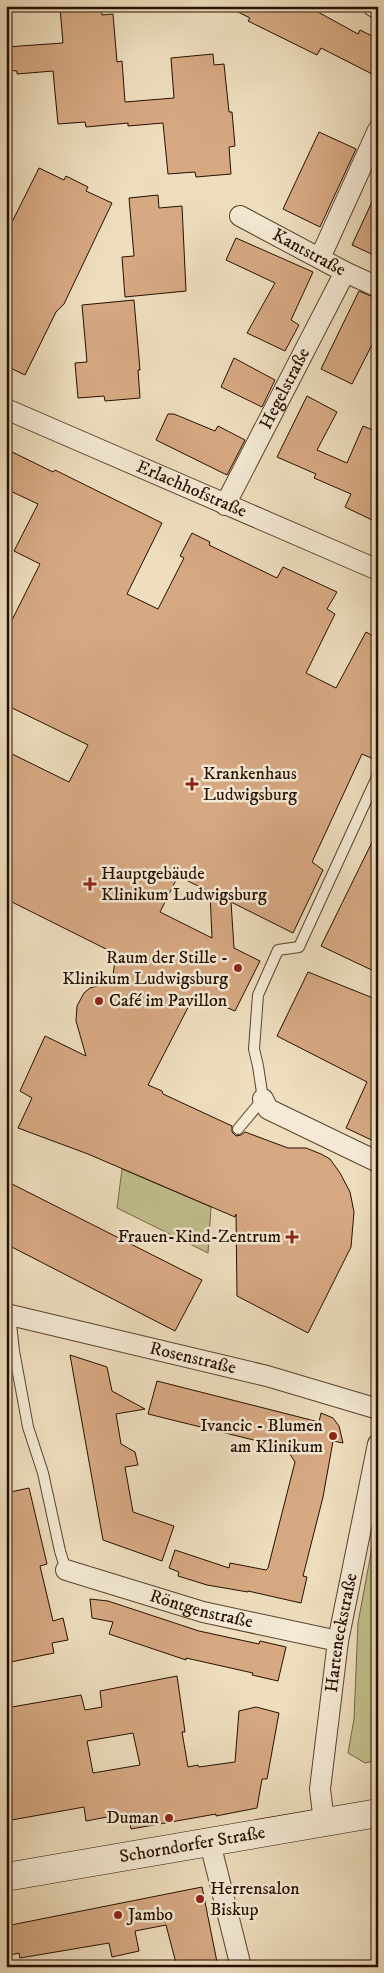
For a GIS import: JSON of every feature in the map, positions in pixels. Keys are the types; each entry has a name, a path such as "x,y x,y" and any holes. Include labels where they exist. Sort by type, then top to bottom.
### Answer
{"main road":[{"name":"Schorndorfer Straße","path":"6,1877 378,1813"}],"street":[{"path":"373,6 378,8"},
{"path":"320,258 378,130"},
{"name":"Kantstraße","path":"240,216 345,272 378,287"},
{"name":"Hegelstraße","path":"225,505 345,272"},
{"name":"Erlachhofstraße","path":"6,409 378,570"},
{"path":"263,1099 268,1109 378,1162"},
{"name":"Rosenstraße","path":"8,1315 267,1376 378,1409"},
{"name":"Harteneckstraße","path":"324,1822 320,1789 338,1641 378,1444"},
{"name":"Röntgenstraße","path":"66,1570 203,1612 338,1641"},
{"path":"210,1843 241,1967"}],"lane":[{"path":"238,1129 263,1099 254,1049 258,995 278,950 299,947 377,777"},
{"path":"8,1315 28,1427 43,1473 66,1570"}],"shaded area":[{"path":"122,1169 211,1207 208,1253 117,1208"},
{"path":"378,1515 378,1760 365,1763 348,1753 354,1719 358,1623"}],"building":[{"path":"101,6 102,15 113,14 117,62 122,61 125,102 174,98 171,58 213,54 214,65 224,64 229,112 232,112 235,146 229,147 231,174 196,177 195,172 168,174 163,123 128,126 128,123 86,127 85,122 58,124 53,71 17,74 17,71 6,70 6,47 63,43 60,8"},
{"path":"226,6 307,6 358,34 360,30 378,39 378,77 321,48 317,55 248,21 250,18"},
{"path":"319,132 356,149 320,227 283,209"},
{"path":"39,168 64,180 66,176 88,187 86,191 112,203 64,304 56,312 25,375 6,366 6,234"},
{"path":"378,189 378,257 352,245"},
{"path":"158,195 159,208 182,206 186,291 125,297 122,257 134,256 129,198"},
{"path":"236,238 313,272 291,320 299,325 285,351 247,333 275,283 226,260"},
{"path":"359,291 378,299 378,333 352,384 321,369"},
{"path":"134,300 140,370 138,370 140,398 105,401 104,396 78,398 75,363 87,362 82,305"},
{"path":"234,358 275,380 262,407 221,387"},
{"path":"307,396 337,412 317,450 347,463 363,426 378,432 378,506 372,520 345,507 351,494 314,478 316,474 277,457"},
{"path":"168,414 174,414 215,431 218,426 245,440 227,475 156,440"},
{"name":"Hauptgebäude Klinikum Ludwigsburg","path":"6,449 53,472 55,470 162,523 127,594 158,609 184,558 180,556 192,533 210,542 209,545 277,578 283,567 337,592 327,609 335,614 306,673 336,688 366,632 378,639 378,761 362,754 312,862 323,870 293,933 231,902 234,948 260,961 235,1011 195,994 148,1085 162,1091 163,1094 232,1126 232,1132 236,1136 245,1132 288,1148 306,1148 330,1159 340,1173 350,1192 354,1212 351,1247 308,1333 237,1296 236,1214 235,1217 88,1154 18,1128 32,1098 20,1091 45,1036 86,1056 76,1021 77,1006 84,993 90,988 112,982 116,954 6,899 6,751 69,782 88,745 6,705 6,632 40,564 14,551 38,504 6,489","holes":["178,876 210,892 212,938 160,912"]},
{"path":"378,830 378,973 321,946"},
{"path":"308,972 378,1000 378,1143 346,1128 367,1082 277,1036"},
{"path":"6,1181 202,1280 175,1331 6,1244"},
{"path":"70,1355 107,1367 112,1391 145,1409 116,1414 121,1444 135,1452 138,1465 125,1467 133,1512 174,1526 162,1561 103,1540"},
{"path":"157,1381 319,1422 321,1413 333,1418 339,1426 343,1443 333,1441 323,1497 303,1576 307,1577 301,1603 248,1591 207,1585 178,1576 179,1572 169,1568 175,1550 229,1568 230,1563 266,1570 295,1462 286,1448 148,1414"},
{"path":"29,1488 47,1564 40,1566 53,1621 63,1618 68,1640 52,1643 54,1653 6,1663 6,1493"},
{"path":"90,1599 108,1601 199,1631 259,1644 260,1641 286,1647 278,1681 252,1675 253,1673 186,1658 186,1660 109,1634 113,1622 92,1618"},
{"path":"177,1676 185,1732 182,1732 188,1767 235,1762 239,1711 256,1707 279,1713 267,1779 262,1779 257,1808 131,1829 128,1813 86,1821 84,1807 6,1821 6,1708 81,1695 85,1710 102,1707 100,1691","holes":["133,1733 140,1765 93,1773 87,1741"]},
{"path":"202,1887 218,1967 177,1967 166,1925 135,1931 139,1951 112,1957 109,1943 20,1958 19,1953 6,1956 6,1926"}],"place":[{"name":"Krankenhaus Ludwigsburg","path":"192,784"},
{"name":"Hauptgebäude Klinikum Ludwigsburg","path":"90,884"},
{"name":"Raum der Stille - Klinikum Ludwigsburg","path":"238,968"},
{"name":"Café im Pavillon","path":"99,1001"},
{"name":"Frauen-Kind-Zentrum","path":"292,1237"},
{"name":"Ivancic - Blumen am Klinikum","path":"333,1436"},
{"name":"Duman","path":"169,1818"},
{"name":"Herrensalon Biskup","path":"200,1899"},
{"name":"Jambo","path":"118,1915"}]}
